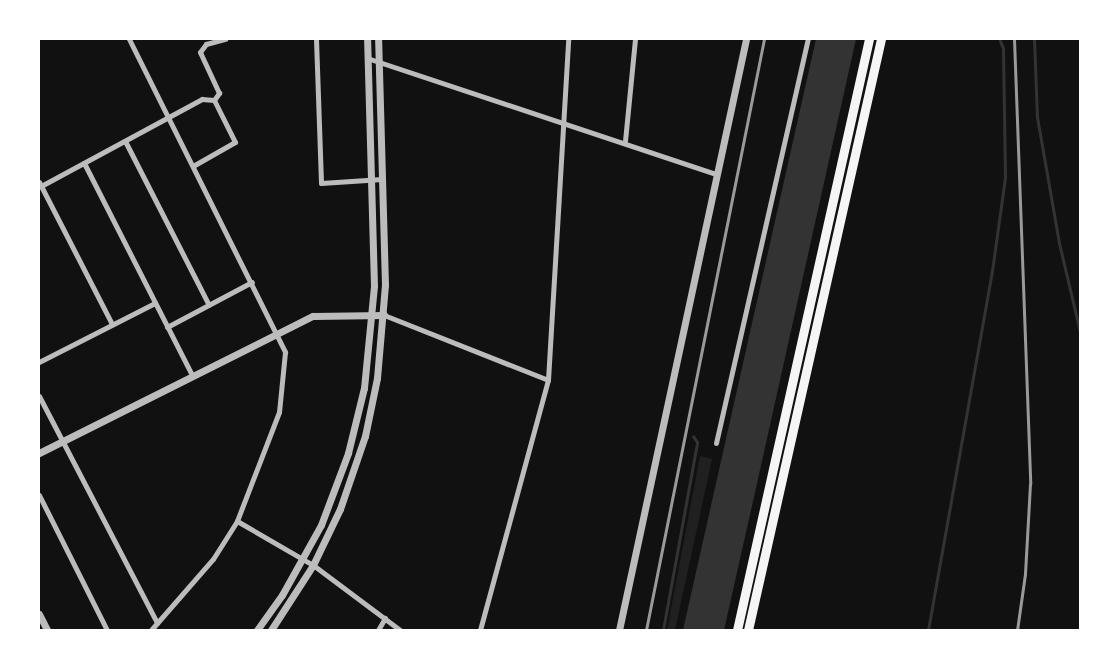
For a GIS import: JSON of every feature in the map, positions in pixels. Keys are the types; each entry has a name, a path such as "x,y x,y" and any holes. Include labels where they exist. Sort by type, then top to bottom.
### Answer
{"highway":[{"path":"737,630 869,39"},
{"path":"748,630 881,39"}],"street":[{"path":"129,39 285,352 279,412 237,521 213,559 151,630"},
{"path":"214,100 219,93 200,52 206,44 225,39"},
{"path":"316,39 321,183 382,179"},
{"path":"257,630 302,561 321,525 351,444 364,388 373,315 367,39"},
{"path":"271,630 313,565 340,509 359,457 377,378 384,315 378,39"},
{"path":"480,630 548,380 568,39"},
{"path":"625,141 635,39"},
{"path":"619,630 746,39"},
{"path":"716,443 808,39"},
{"path":"368,58 625,141 716,174"},
{"path":"112,324 40,184 84,163 202,99 214,100"},
{"path":"193,166 235,142 214,100"},
{"path":"125,141 209,305"},
{"path":"84,163 192,375"},
{"path":"167,327 252,282"},
{"path":"39,362 155,303"},
{"path":"39,453 313,316 384,315 548,380"},
{"path":"39,396 158,623"},
{"path":"39,495 107,630"},
{"path":"237,521 302,561 313,565 400,630"},
{"path":"39,614 47,630"},
{"path":"378,630 385,618"}],"shaded area":[{"path":"816,39 856,39 754,497 724,630 683,630"},
{"path":"700,456 712,459 675,630 667,630"}],"waterway":[{"path":"1034,39 1037,117 1059,243 1080,332"},
{"path":"928,630 992,271 1005,177 1003,48 1000,41"},
{"path":"663,630 697,442 693,436"}],"railway":[{"path":"646,630 764,39"},
{"path":"1014,39 1030,484 1025,574 1017,630"}]}
